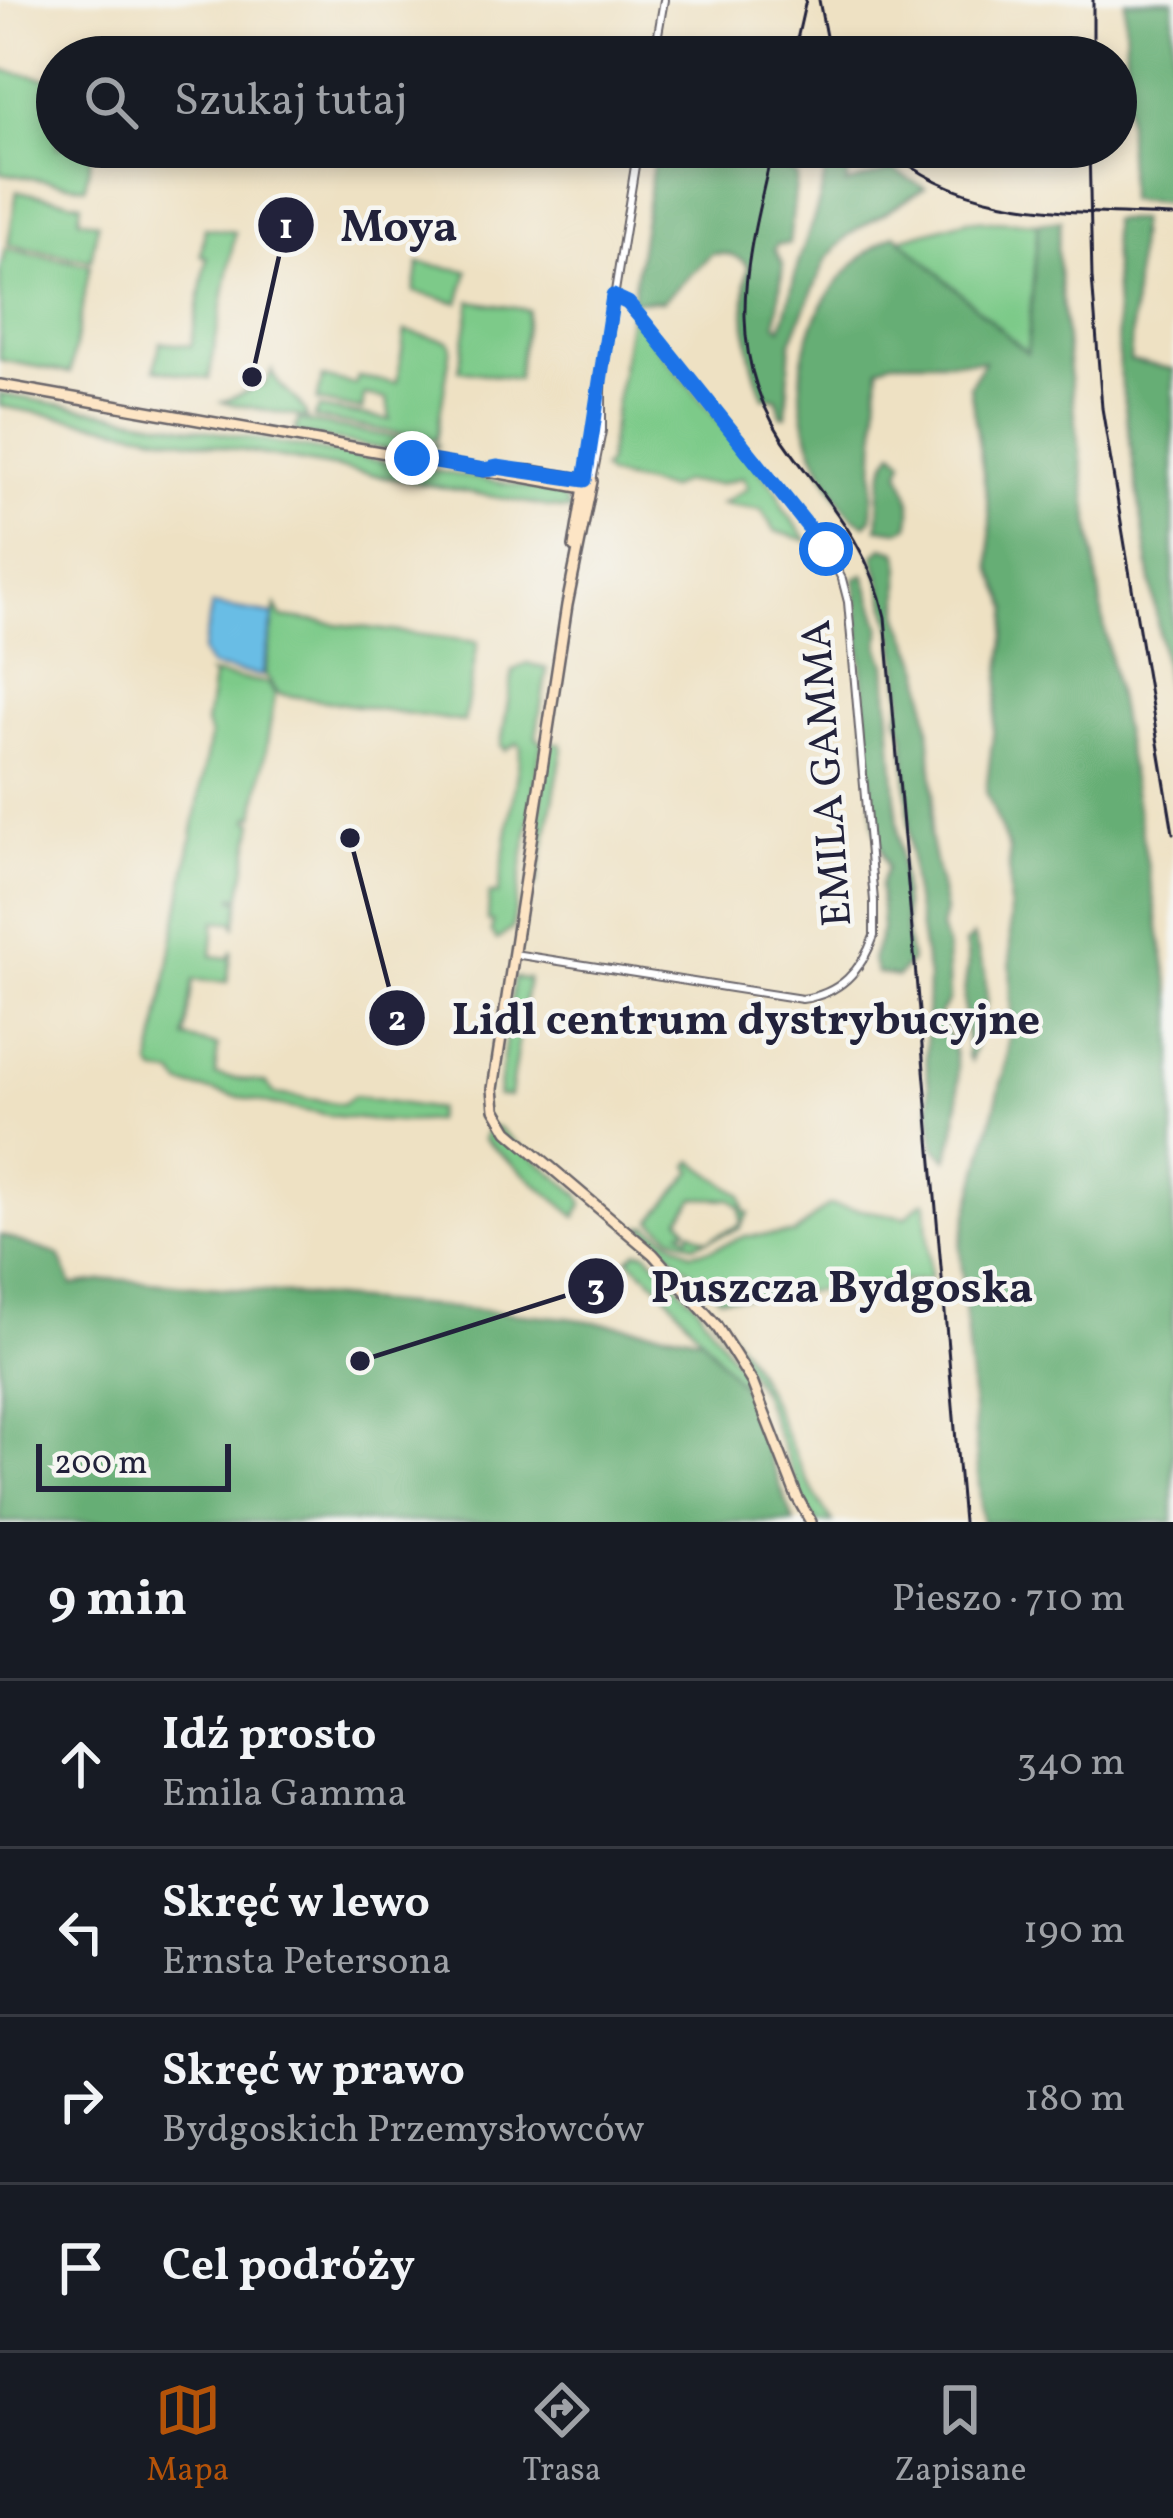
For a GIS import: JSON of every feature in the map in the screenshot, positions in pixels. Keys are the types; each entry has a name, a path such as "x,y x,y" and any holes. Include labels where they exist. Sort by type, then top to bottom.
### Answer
{"street":[{"path":"658,36 664,0"},
{"path":"634,168 493,1089 498,1118 513,1136 653,1254 701,1306 752,1381 811,1522"},
{"name":"EMILA GAMMA","path":"514,955 802,999 825,994 845,982 863,962 874,936 848,602 842,579 826,549 676,361 628,303 613,296"},
{"path":"0,385 588,484"}],"green space":[{"path":"1173,0 1173,203 1128,200 1128,168 1137,168 1137,36 1126,36 1125,1"},
{"path":"0,70 36,76 36,168 89,168 85,187 0,173"},
{"path":"653,168 784,168 797,176 789,244 777,244 774,249 783,264 776,324 781,328 825,168 849,168 846,184 893,170 925,188 847,236 826,260 791,341 786,416 781,415 777,398 763,397 757,381 745,316 748,266 740,259 712,254 663,301 632,301"},
{"path":"17,191 81,203 79,219 98,223 91,260 8,245"},
{"path":"968,220 1038,223 1028,354 900,239"},
{"path":"1061,220 1057,249 1069,371 1103,619 1173,1006 1173,1522 982,1522 960,1246 1007,1059 1011,1012 1009,850 986,791 1009,608 991,568 990,518 970,386 984,361 892,361 879,367 872,518 866,524 848,513 837,496 813,449 803,414 806,344 838,282 863,256 895,234 1027,353 1038,223"},
{"path":"1111,220 1139,220 1130,361 1173,369 1173,729 1119,367"},
{"path":"205,228 235,232 209,379 155,369 160,342 191,346 207,257 201,255"},
{"path":"5,249 90,265 70,373 0,360 0,271"},
{"path":"419,263 468,271 459,303 414,292"},
{"path":"471,301 528,310 517,379 459,370"},
{"path":"630,314 778,492 783,508 808,541 775,531 761,510 721,504 748,488 743,477 719,484 682,482 668,489 608,476 602,469 607,464"},
{"path":"405,331 449,341 451,347 436,440 314,418 319,408 390,420 387,399 364,395 362,410 317,401 323,377 355,385 358,377 397,383"},
{"path":"272,371 307,418 222,402 265,384"},
{"path":"0,394 560,493 571,511 0,406"},
{"path":"298,420 437,445 427,457 295,433"},
{"path":"894,451 904,460 900,472 911,512 909,526 899,531 878,528 882,478"},
{"path":"883,547 897,551 900,560 900,617 922,669 929,728 934,795 930,836 945,911 941,928 947,947 949,1000 939,1015 953,1046 958,1077 957,1119 947,1159 934,1146 926,1057 928,978 912,881 904,735 898,717 902,698 895,641 874,555"},
{"path":"864,574 881,628 879,645 886,664 911,961 897,977 877,973 872,960 882,930 880,885 887,867 874,825 855,578"},
{"path":"276,606 282,617 478,642 464,722 279,694 265,674"},
{"path":"527,663 547,669 536,737 542,742 512,929 497,940 491,932 493,922 488,921 489,894 498,894 521,747 518,743 505,750 501,745 513,671"},
{"path":"209,674 268,683 275,694 255,816 249,820 254,822 240,899 234,896 233,900 240,901 235,928 234,922 215,921 212,956 229,958 232,950 227,982 193,980 185,1038 218,1046 215,1075 266,1083 275,1094 343,1104 354,1096 437,1109 435,1120 372,1120 308,1111 182,1085 174,1075 156,1073 151,1066 210,736 206,724 213,678"},
{"path":"549,742 563,749 537,883 530,889"},
{"path":"973,936 985,972 987,1000 971,1061 964,995 965,944"},
{"path":"514,978 528,979 510,1096 498,1096"},
{"path":"489,1126 499,1129 579,1195 583,1204 576,1217 483,1139"},
{"path":"693,1161 741,1195 749,1213 739,1229 693,1245 652,1220 693,1171 689,1166","holes":["695,1198 731,1199 740,1208 741,1224 707,1240 691,1231 688,1238 681,1231 688,1229 680,1218"]},
{"path":"926,1202 930,1279 740,1298 719,1297 641,1226 649,1226 691,1253 745,1236 794,1234 829,1205 906,1217"},
{"path":"0,1235 59,1255 72,1285 114,1279 568,1318 701,1337 742,1386 794,1522 0,1522"},
{"path":"637,1251 646,1252 694,1302 748,1381 740,1384 656,1282 628,1259"},
{"path":"708,1309 747,1356 833,1522 816,1522 808,1511 759,1388"}],"water":[{"path":"212,605 274,615 262,676 211,667 202,653"}],"railway":[{"path":"798,36 806,0"},
{"path":"819,0 826,36"},
{"path":"1093,0 1093,36"},
{"path":"768,168 754,229 745,306 755,381 771,419 861,551 885,617 963,1522"},
{"path":"914,168 950,187 1022,206 1173,216"},
{"path":"1089,168 1102,408 1173,833"}],"place":[{"name":"Moya","path":"252,377"},
{"name":"Lidl centrum dystrybucyjne","path":"350,838"},
{"name":"Puszcza Bydgoska","path":"360,1361"}],"route":[{"path":"412,458 585,480 613,296 628,303 646,324 826,549"}]}
